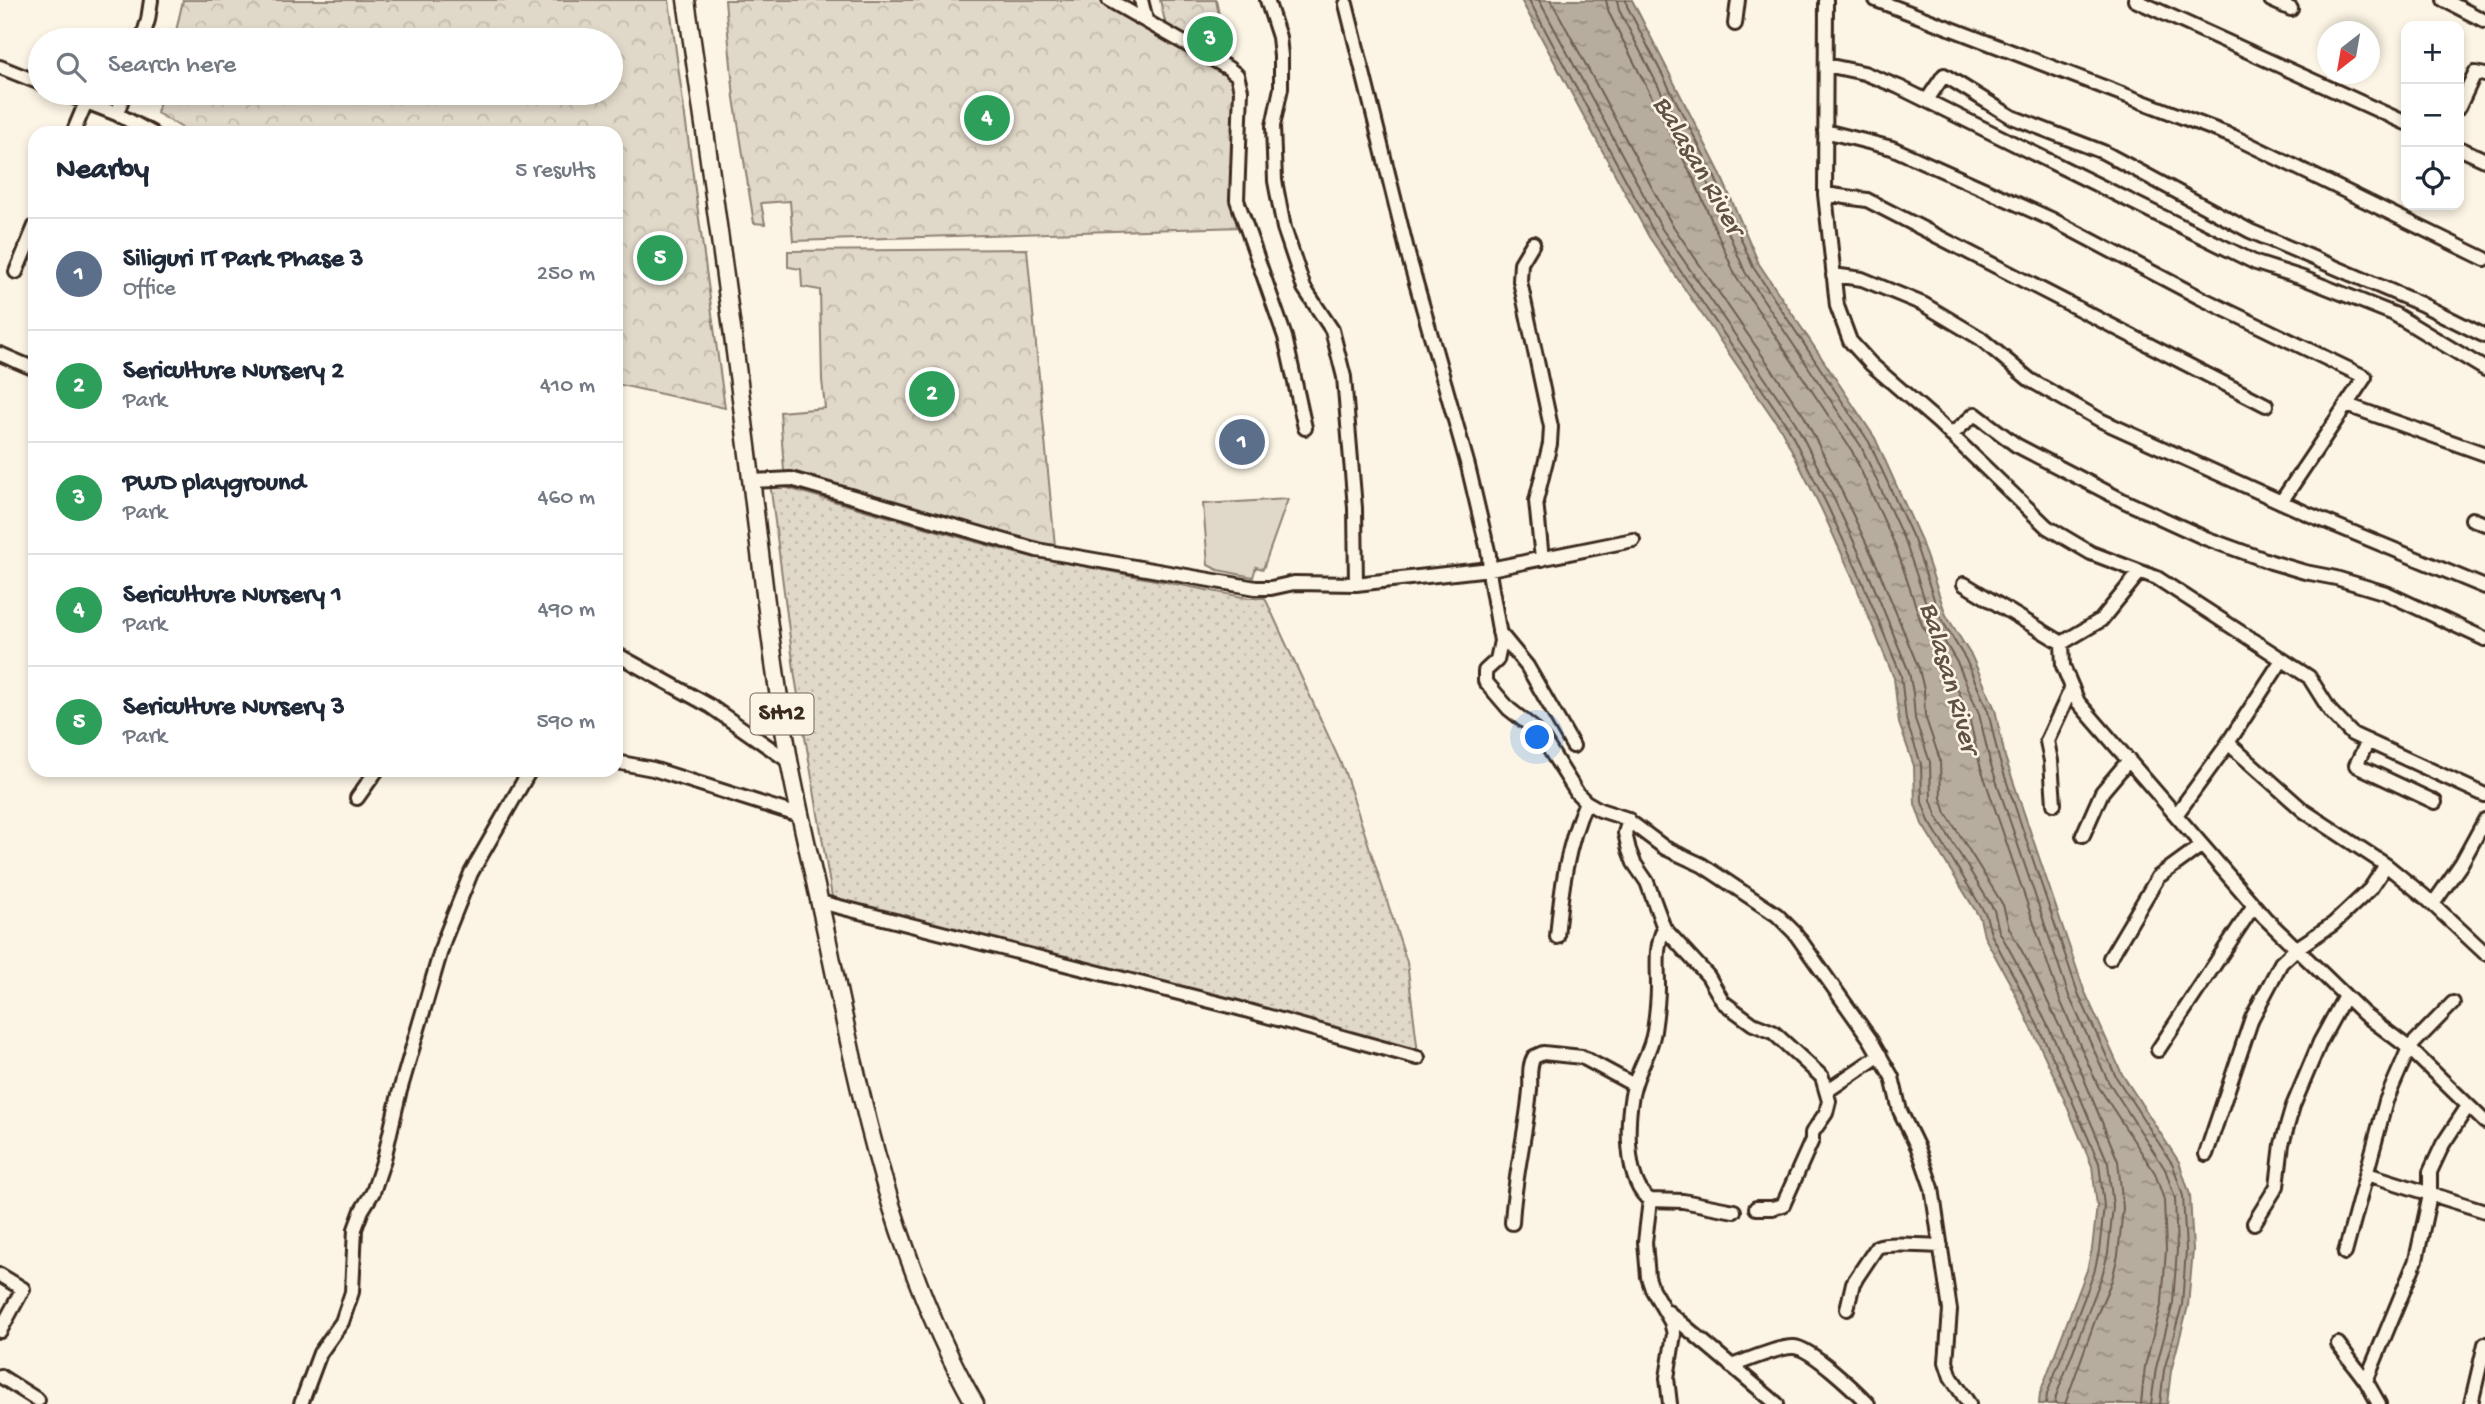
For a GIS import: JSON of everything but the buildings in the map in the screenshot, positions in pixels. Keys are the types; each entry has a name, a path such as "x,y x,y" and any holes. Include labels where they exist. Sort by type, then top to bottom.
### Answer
{"main road":[{"name":"SH12","path":"686,0 723,250 767,616 801,816 854,1069 907,1256 932,1318 975,1404"}],"street":[{"path":"146,28 151,0"},
{"path":"1110,0 1228,68 1239,79 1242,108 1237,200 1285,337 1305,428"},
{"path":"1141,0 1146,20"},
{"path":"1267,0 1279,37 1281,68 1281,88 1273,126 1275,181 1284,228 1304,288 1332,330 1344,377 1355,508 1356,584"},
{"path":"1735,24 1738,0"},
{"path":"1826,0 1825,194 1837,306 1850,341 1871,364 2048,527 2091,552 2157,578 2309,677 2330,712 2352,734 2485,795"},
{"path":"1877,0 2232,136 2485,259"},
{"path":"2135,0 2401,121"},
{"path":"2272,0 2291,9"},
{"path":"2444,0 2485,21"},
{"path":"1346,5 1409,258 1468,466 1489,555 1500,652 1497,660 1485,671 1485,681 1509,709 1532,727 1545,742 1577,793 1586,802 1629,820 1665,848 1702,865 1777,915 1795,933 1880,1055 1892,1077 1900,1111 1918,1148 1937,1209 1951,1319 1946,1362 1951,1377 1969,1404"},
{"path":"1826,65 1864,73 1927,100 2256,263 2303,278 2393,314 2485,369"},
{"path":"0,67 28,78"},
{"path":"2464,96 2475,73 2485,75"},
{"path":"1927,100 1944,75 2012,117 2103,152 2250,231 2421,304 2485,336"},
{"path":"76,126 85,105"},
{"path":"94,105 139,126"},
{"path":"117,114 120,105"},
{"path":"1825,131 1892,148 2038,213 2199,297 2365,377 2281,502"},
{"path":"2464,150 2485,160"},
{"path":"1825,194 1867,200 2266,405"},
{"path":"16,272 28,243"},
{"path":"1533,243 1519,271 1551,426 1550,444 1535,500 1542,559"},
{"path":"1833,275 1862,279 1923,304 1980,338 2031,380 2102,421 2281,502 2485,587"},
{"path":"0,354 28,366"},
{"path":"2347,405 2485,454"},
{"path":"1951,435 1975,414 2016,445 2124,501 2205,538 2271,562 2386,593 2485,639"},
{"path":"752,481 791,479 1037,550 1248,587 1271,588 1310,582 1356,584 1490,569 1633,540"},
{"path":"2472,519 2485,524"},
{"path":"2063,643 2101,621 2140,572"},
{"path":"1964,584 2063,643"},
{"path":"1499,632 1527,666 1573,746"},
{"path":"2063,643 2063,666 2078,702 2254,905 2364,1014 2409,1048 2468,1106 2484,1118"},
{"path":"623,658 710,706 790,762"},
{"path":"2176,815 2228,743 2282,660"},
{"path":"2054,804 2047,741 2072,687"},
{"path":"2368,741 2356,765 2435,802"},
{"path":"2228,743 2304,811 2386,865 2485,953"},
{"path":"2083,835 2102,792 2129,760"},
{"path":"623,763 653,769 801,816"},
{"path":"357,798 372,777"},
{"path":"301,1404 320,1353 342,1322 352,1292 355,1229 373,1192 384,1159 399,1094 444,940 471,873 526,777"},
{"path":"1557,937 1561,885 1576,826 1586,802"},
{"path":"1629,820 1625,833 1629,850 1647,882 1664,929 1708,976 1723,1002 1754,1024 1773,1032 1793,1052 1815,1068 1827,1091 1829,1101 1826,1113 1812,1133 1812,1140 1783,1205 1756,1208"},
{"path":"2433,904 2485,820"},
{"path":"2110,958 2158,877 2202,845"},
{"path":"2206,1154 2252,1018 2281,963 2297,948 2333,924 2370,889 2386,865"},
{"path":"820,902 1220,1003 1418,1058"},
{"path":"2158,1050 2254,905"},
{"path":"1664,929 1657,953 1658,991 1654,1031 1647,1058 1634,1085 1628,1120 1628,1137 1637,1184 1642,1194 1650,1200 1683,1201 1734,1211"},
{"path":"2254,1223 2277,1186 2281,1144 2293,1106 2320,1042 2346,996"},
{"path":"2346,1254 2386,1101 2409,1048 2453,1003"},
{"path":"1512,1223 1515,1183 1530,1095 1530,1066 1534,1057 1543,1053 1582,1057 1634,1085"},
{"path":"1827,1091 1880,1055"},
{"path":"2366,1381 2416,1260 2430,1195 2430,1172 2443,1144 2468,1106"},
{"path":"2367,1174 2485,1211"},
{"path":"1650,1200 1645,1242 1648,1277 1655,1297 1671,1322 1675,1340 1667,1378 1670,1404"},
{"path":"1847,1309 1853,1283 1877,1247 1889,1244 1941,1246"},
{"path":"0,1275 23,1289 0,1331"},
{"path":"1664,1309 1777,1404"},
{"path":"2338,1344 2366,1381 2379,1404"},
{"path":"2471,1404 2485,1344"},
{"path":"1731,1366 1789,1347 1801,1348 1839,1377 1868,1404"},
{"path":"0,1376 38,1400"}],"green space":[{"path":"183,0 669,0 725,408 623,386 623,126 179,126 157,113 159,105 623,105 623,28 177,28"},
{"path":"725,0 1100,0 1230,74 1236,83 1242,227 793,241 790,201 761,203 765,224 754,223 734,98"},
{"path":"1160,0 1216,0 1227,53 1166,26"},
{"path":"1027,249 1055,546 1024,541 784,471 780,412 825,408 820,290 802,287 801,269 788,267 788,251"},
{"path":"770,483 1015,553 1248,598 1265,598 1344,770 1407,962 1418,1053 832,897 795,677"},
{"path":"1288,499 1263,569 1256,567 1253,577 1218,570 1208,565 1203,504"}],"water":[{"name":"Balasan River","path":"1521,0 1632,0 1719,171 1759,264 1875,438 1920,538 1946,615 1972,657 1995,709 2005,757 2084,990 2122,1074 2179,1162 2190,1195 2193,1250 2188,1306 2171,1371 2167,1404 2039,1404 2040,1393 2087,1270 2092,1249 2097,1206 2092,1166 2056,1080 2011,985 1984,936 1980,918 1922,824 1915,804 1914,766 1899,723 1894,678 1821,508 1782,431 1649,237"}],"place":[{"name":"PWD playground","path":"1210,39"},
{"name":"Sericulture Nursery 1","path":"987,118"},
{"name":"Sericulture Nursery 3","path":"660,258"},
{"name":"Sericulture Nursery 2","path":"932,394"},
{"name":"Siliguri IT Park Phase 3","path":"1242,442"}]}
